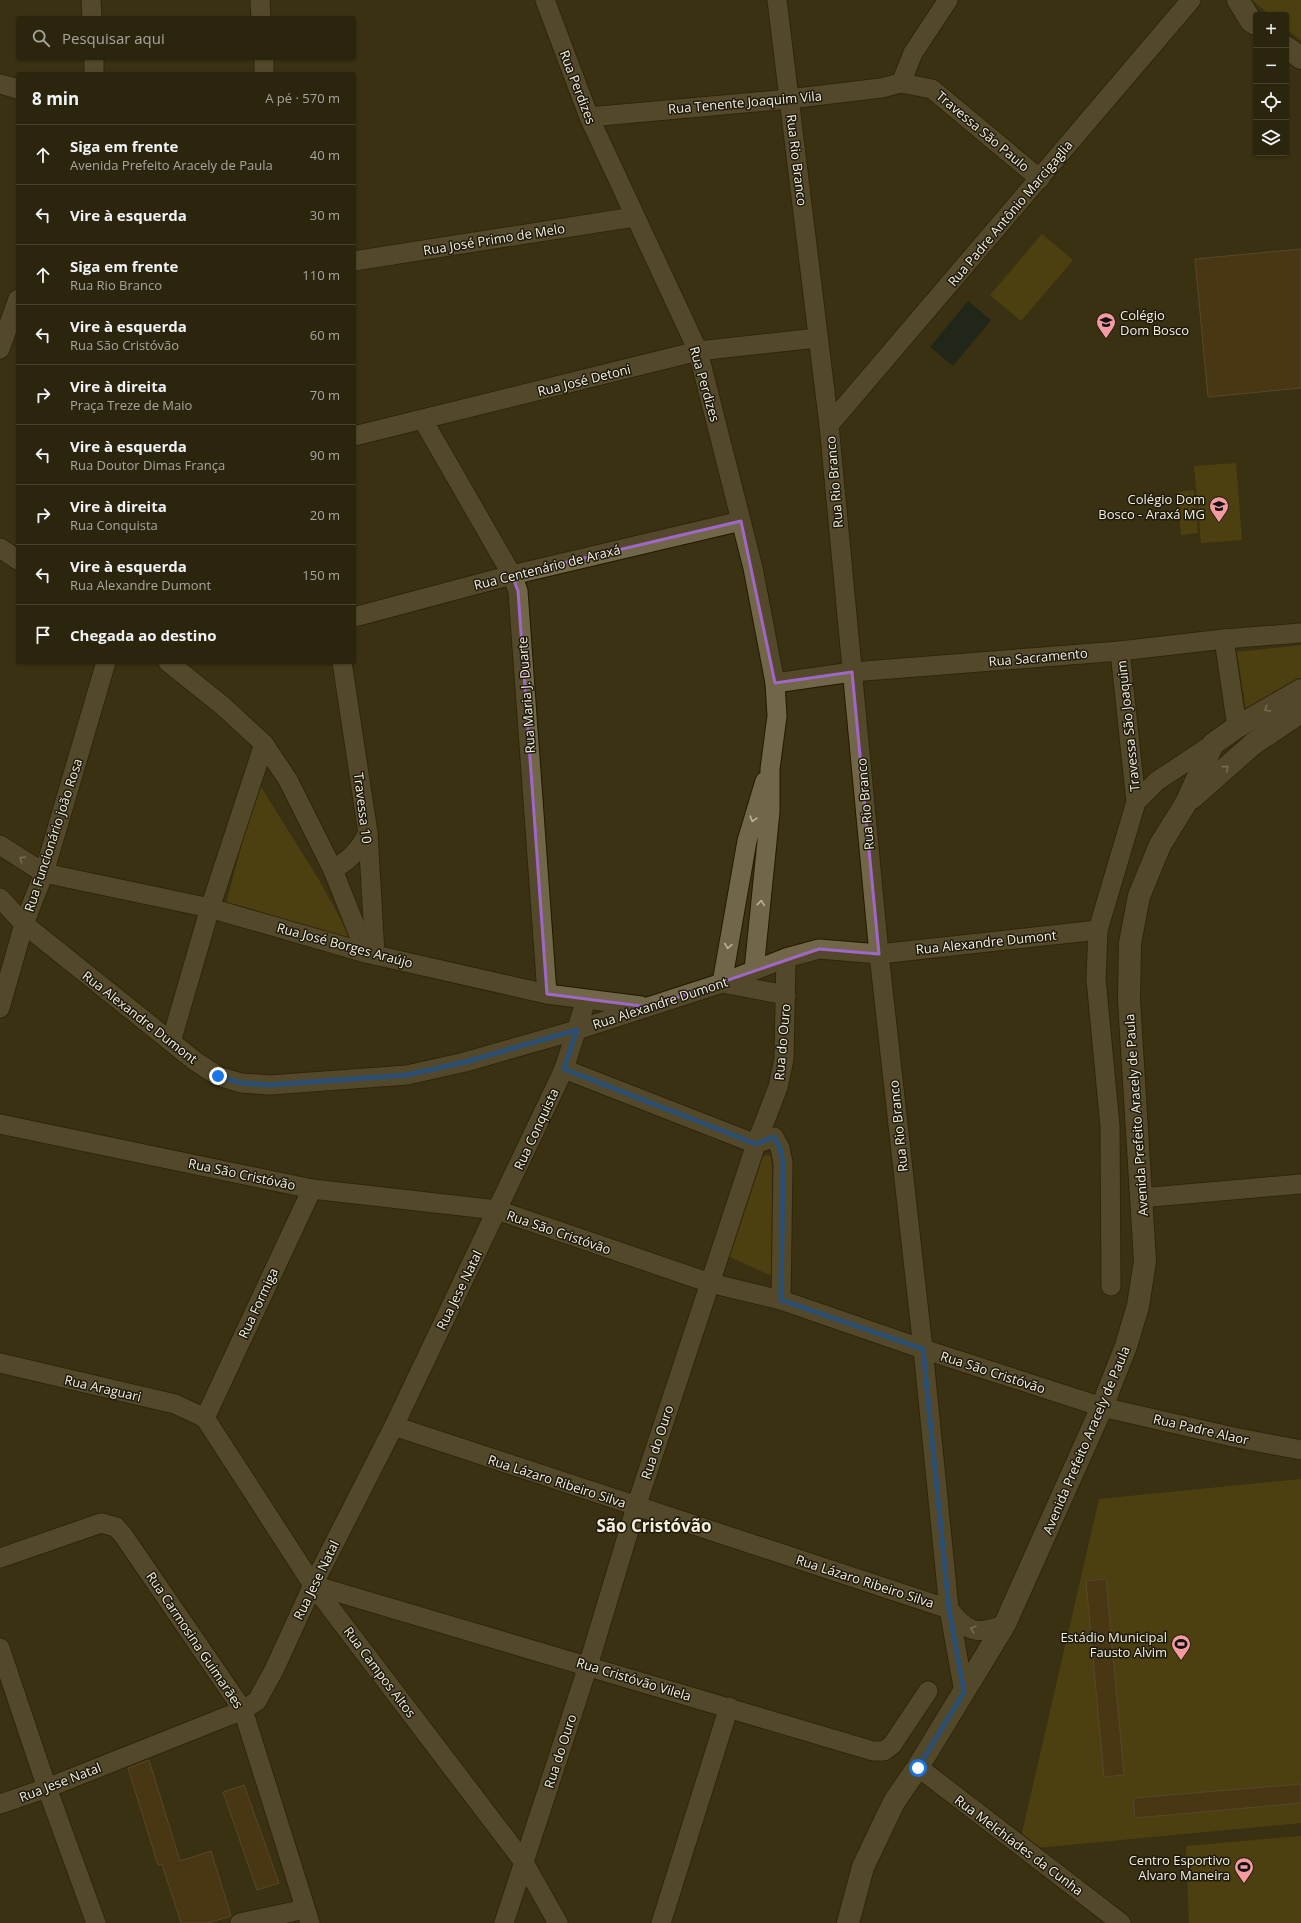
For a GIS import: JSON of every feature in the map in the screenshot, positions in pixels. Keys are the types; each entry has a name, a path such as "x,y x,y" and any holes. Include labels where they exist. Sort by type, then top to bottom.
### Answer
{"main road":[{"path":"1238,0 1253,22"},
{"path":"1287,48 1301,58"},
{"name":"Avenida Prefeito Aracely de Paula","path":"848,1923 863,1867 894,1802 918,1768 1004,1624 1102,1407 1126,1346 1138,1306 1146,1261 1140,1198 1129,1008 1130,943 1139,896 1160,845 1186,803 1213,744 1236,727 1301,690"},
{"name":"Avenida Prefeito Aracely de Paula","path":"1186,803 1253,744 1301,712"}],"street":[{"path":"91,0 92,16"},
{"path":"260,0 261,16"},
{"name":"Rua Perdizes","path":"545,0 589,117 634,217 698,351 753,568 775,683 777,716 770,769"},
{"name":"Rua Rio Branco","path":"777,0 789,99 794,124 817,338 829,425 879,954 923,1349 949,1609 964,1692"},
{"path":"901,83 913,53 948,0"},
{"name":"Rua Padre Antônio Marcigaglia","path":"829,425 1191,0"},
{"path":"94,60 94,72"},
{"path":"264,60 264,72"},
{"name":"Rua Tenente Joaquim Vila","path":"589,117 789,99 881,88 901,83"},
{"name":"Travessa São Paulo","path":"901,83 932,89 1040,179"},
{"path":"0,84 16,88"},
{"name":"Rua José Primo de Melo","path":"356,262 634,217"},
{"path":"0,349 16,305"},
{"name":"Rua José Detoni","path":"356,436 698,351 817,338"},
{"name":"Rua Maria J. Duarte","path":"423,420 512,575 518,591 547,994"},
{"name":"Rua Centenário de Araxá","path":"356,616 512,575 741,521"},
{"path":"0,548 16,559"},
{"name":"Rua Sacramento","path":"775,683 852,672 1120,651 1224,639 1301,633"},
{"path":"1224,639 1236,727"},
{"name":"Travessa São Joaquim","path":"1120,651 1136,802"},
{"name":"Rua Funcionário joão Rosa","path":"0,1008 7,960 24,924 44,872 105,664"},
{"path":"170,664 223,706 264,744 288,780 333,870 370,954"},
{"name":"Travessa 10","path":"342,664 368,833 370,954"},
{"path":"170,1042 210,908 264,744"},
{"name":"Avenida Prefeito Aracely de Paula","path":"1111,1286 1110,1126 1096,979 1098,930 1136,802 1157,781 1213,744"},
{"path":"754,970 770,812 770,769"},
{"path":"770,769 756,808 747,840 722,983 786,996"},
{"path":"333,870 350,859 357,852 368,833"},
{"name":"Rua José Borges Araújo","path":"0,845 44,872 210,908 370,954 547,994 649,1007"},
{"name":"Rua Alexandre Dumont","path":"0,898 24,924 195,1061 218,1076 241,1083 270,1085 407,1075 465,1062 577,1030 649,1007 722,983 786,958 819,948 879,954 1098,930"},
{"name":"Rua do Ouro","path":"504,1923 523,1861 588,1666 636,1507 756,1144 778,1087 784,1059 786,958"},
{"name":"Rua Conquista","path":"497,1210 564,1069 586,1000"},
{"path":"564,1069 756,1144 774,1137 780,1148 783,1163 781,1300"},
{"name":"Rua São Cristóvão","path":"0,1124 312,1189 497,1210 710,1283 781,1300 923,1349 1102,1407"},
{"path":"1140,1198 1301,1184"},
{"name":"Rua Formiga","path":"205,1418 312,1189"},
{"name":"Rua Jese Natal","path":"0,1804 47,1788 243,1710 257,1701 274,1670 313,1585 394,1426 497,1210"},
{"name":"Rua Araguari","path":"0,1363 175,1404 205,1418"},
{"name":"Rua Padre Alaor","path":"1102,1407 1233,1437 1301,1450"},
{"name":"Rua Campos Altos","path":"205,1418 313,1585 523,1861 558,1923"},
{"name":"Rua Lázaro Ribeiro Silva","path":"394,1426 949,1609"},
{"name":"Rua Carmosina Guimarães","path":"0,1558 96,1524 109,1524 116,1527 124,1535 243,1710 308,1916"},
{"name":"Rua Cristóvão Vilela","path":"313,1585 873,1751 884,1751 892,1746 928,1692"},
{"path":"949,1609 960,1624 976,1631 991,1630 1004,1624"},
{"path":"0,1648 47,1788 96,1923"},
{"path":"661,1923 729,1708"},
{"name":"Rua Melchíades da Cunha","path":"918,1768 1121,1923"},
{"path":"240,1923 308,1916"}],"highlighted area":[{"path":"741,521 775,683 852,672 879,954 819,949 649,1007 547,994 518,591 512,575"}],"shaded area":[{"path":"1252,0 1301,0 1301,41 1289,31 1289,12 1266,12"},
{"path":"1042,234 1073,260 1021,321 990,295"},
{"path":"1236,463 1242,540 1201,543 1194,466"},
{"path":"1194,490 1198,533 1181,535 1177,492"},
{"path":"1301,645 1301,682 1246,711 1237,652"},
{"path":"258,782 319,880 352,940 226,904"},
{"path":"768,1155 771,1157 772,1168 774,1277 728,1256 761,1157"},
{"name":"Estádio Municipal Fausto Alvim","path":"1301,1479 1301,1823 1036,1848 1022,1833 1099,1499"},
{"name":"Centro Esportivo Alvaro Maneira","path":"1301,1836 1301,1923 1189,1923 1186,1846"}],"water":[{"path":"968,301 991,320 953,366 930,347"}],"building":[{"path":"1301,249 1301,388 1208,397 1195,259"},
{"path":"1106,1579 1124,1775 1104,1777 1086,1581"},
{"path":"149,1760 180,1861 211,1851 231,1916 208,1923 181,1923 162,1864 158,1865 128,1768"},
{"path":"1301,1784 1301,1803 1135,1818 1133,1798"},
{"path":"244,1785 279,1883 257,1890 223,1792"}],"place":[{"name":"Colégio Dom Bosco","path":"1106,339"},
{"name":"Colégio Dom Bosco - Araxá MG","path":"1219,523"},
{"name":"Estádio Municipal Fausto Alvim","path":"1181,1661"},
{"name":"Centro Esportivo Alvaro Maneira","path":"1244,1884"}],"district":[{"name":"São Cristóvão","path":"654,1526"}],"route":[{"path":"218,1076 241,1083 270,1085 407,1075 465,1062 577,1030 564,1069 756,1144 774,1137 780,1148 783,1163 781,1300 923,1349 949,1609 964,1692 918,1768"}]}
